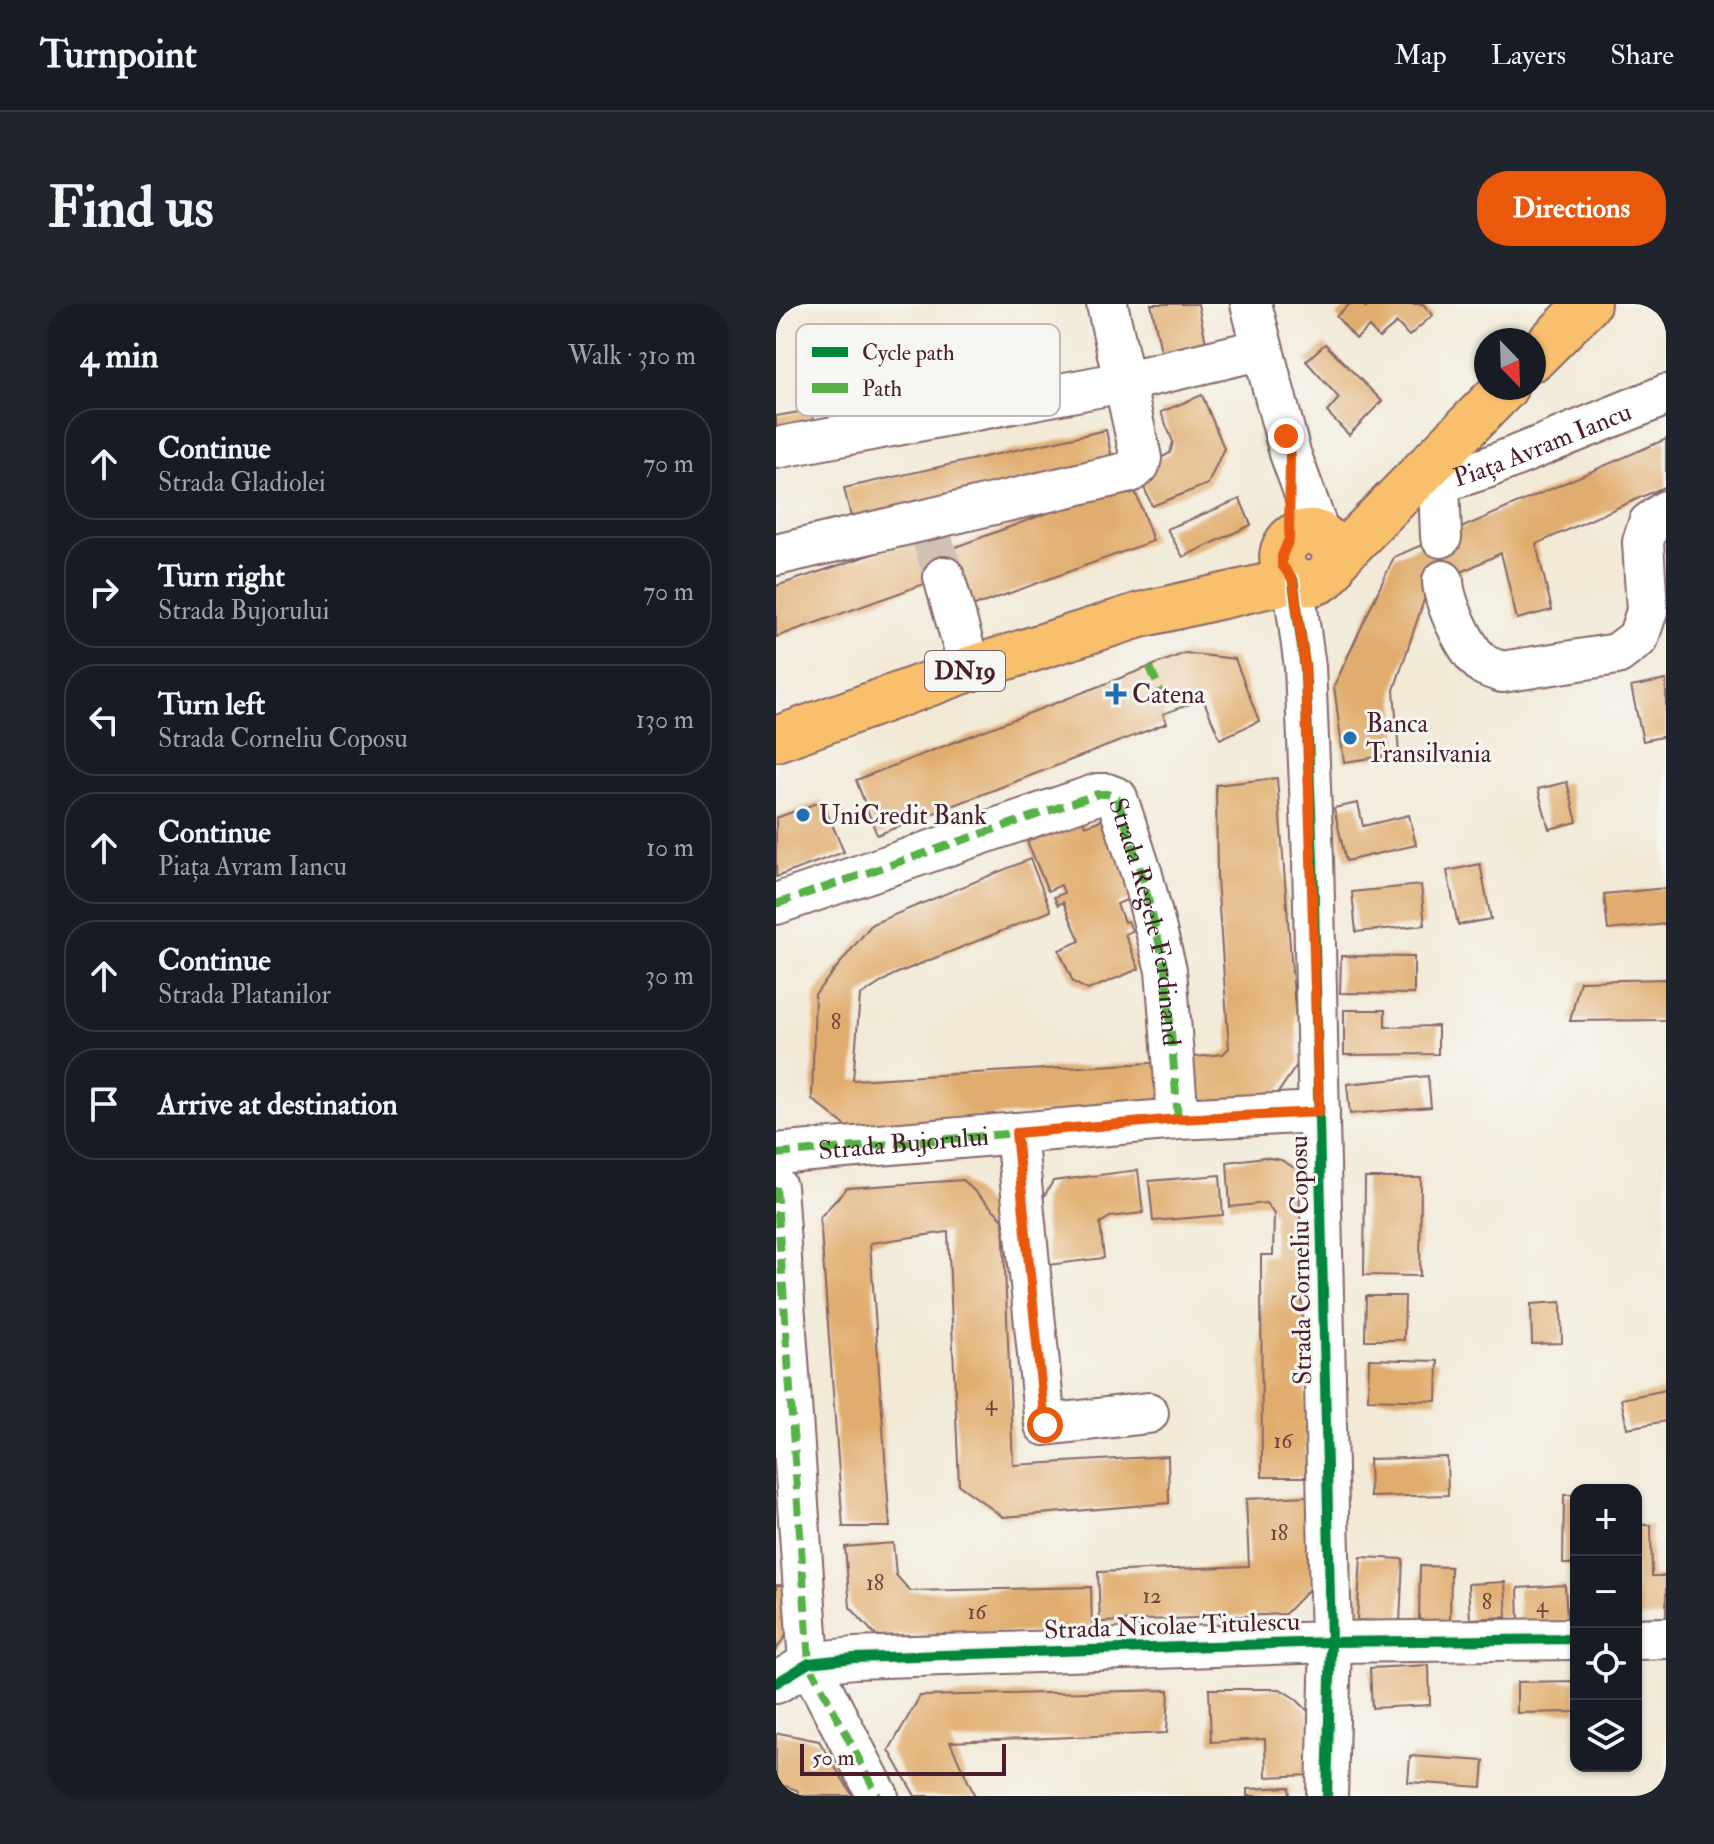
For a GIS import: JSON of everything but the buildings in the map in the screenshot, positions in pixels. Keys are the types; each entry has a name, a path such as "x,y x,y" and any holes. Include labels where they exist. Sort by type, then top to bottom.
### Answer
{"main road":[{"path":"1546,346 1588,304"},
{"name":"Piața Avram Iancu","path":"1307,558 1420,483 1494,400"},
{"name":"DN19","path":"776,739 970,669 1157,610 1307,558"}],"street":[{"path":"776,555 925,529 1130,472 1139,465 1141,458 1107,304"},
{"path":"1060,394 1123,382 1263,321"},
{"name":"Strada Corneliu Coposu","path":"1263,321 1290,453 1307,558 1305,667 1331,1642 1327,1796"},
{"name":"Piața Avram Iancu","path":"1420,483 1486,468 1666,395"},
{"path":"776,448 944,416"},
{"path":"1420,483 1441,537"},
{"path":"1443,581 1444,596 1461,633 1484,665 1502,672 1617,654 1638,638 1647,611 1643,542 1649,523 1666,511"},
{"path":"944,577 970,669"},
{"name":"Strada Regele Ferdinand","path":"776,904 1098,794 1117,798 1142,875 1166,970 1178,1119"},
{"name":"Strada Bujorului","path":"776,1154 1178,1119 1319,1112"},
{"path":"1016,1133 1045,1425 1148,1413"},
{"path":"776,1187 792,1673 878,1796"},
{"path":"1642,1639 1666,1638"},
{"name":"Strada Nicolae Titulescu","path":"792,1673 854,1658 1331,1642 1570,1639"}],"tunnel":[{"path":"931,535 944,577"}],"marked path":[{"path":"1150,667 1169,712"},
{"path":"776,904 1098,794 1117,798 1142,875 1166,970 1178,1119"},
{"path":"776,1154 1178,1119 1319,1112"},
{"path":"776,1187 809,1663 878,1796"}],"cycle path":[{"path":"1293,580 1305,667 1313,860 1331,1642 1327,1796"},
{"path":"776,1683 809,1663 854,1658 1331,1642 1570,1639"}],"place":[{"name":"Catena","path":"1116,694"},
{"name":"Banca Transilvania","path":"1350,738"},
{"name":"UniCredit Bank","path":"803,815"}],"route":[{"path":"1045,1425 1016,1133 1178,1119 1319,1112 1305,667 1293,580 1282,565 1284,547 1289,539 1290,453 1286,436"}]}
